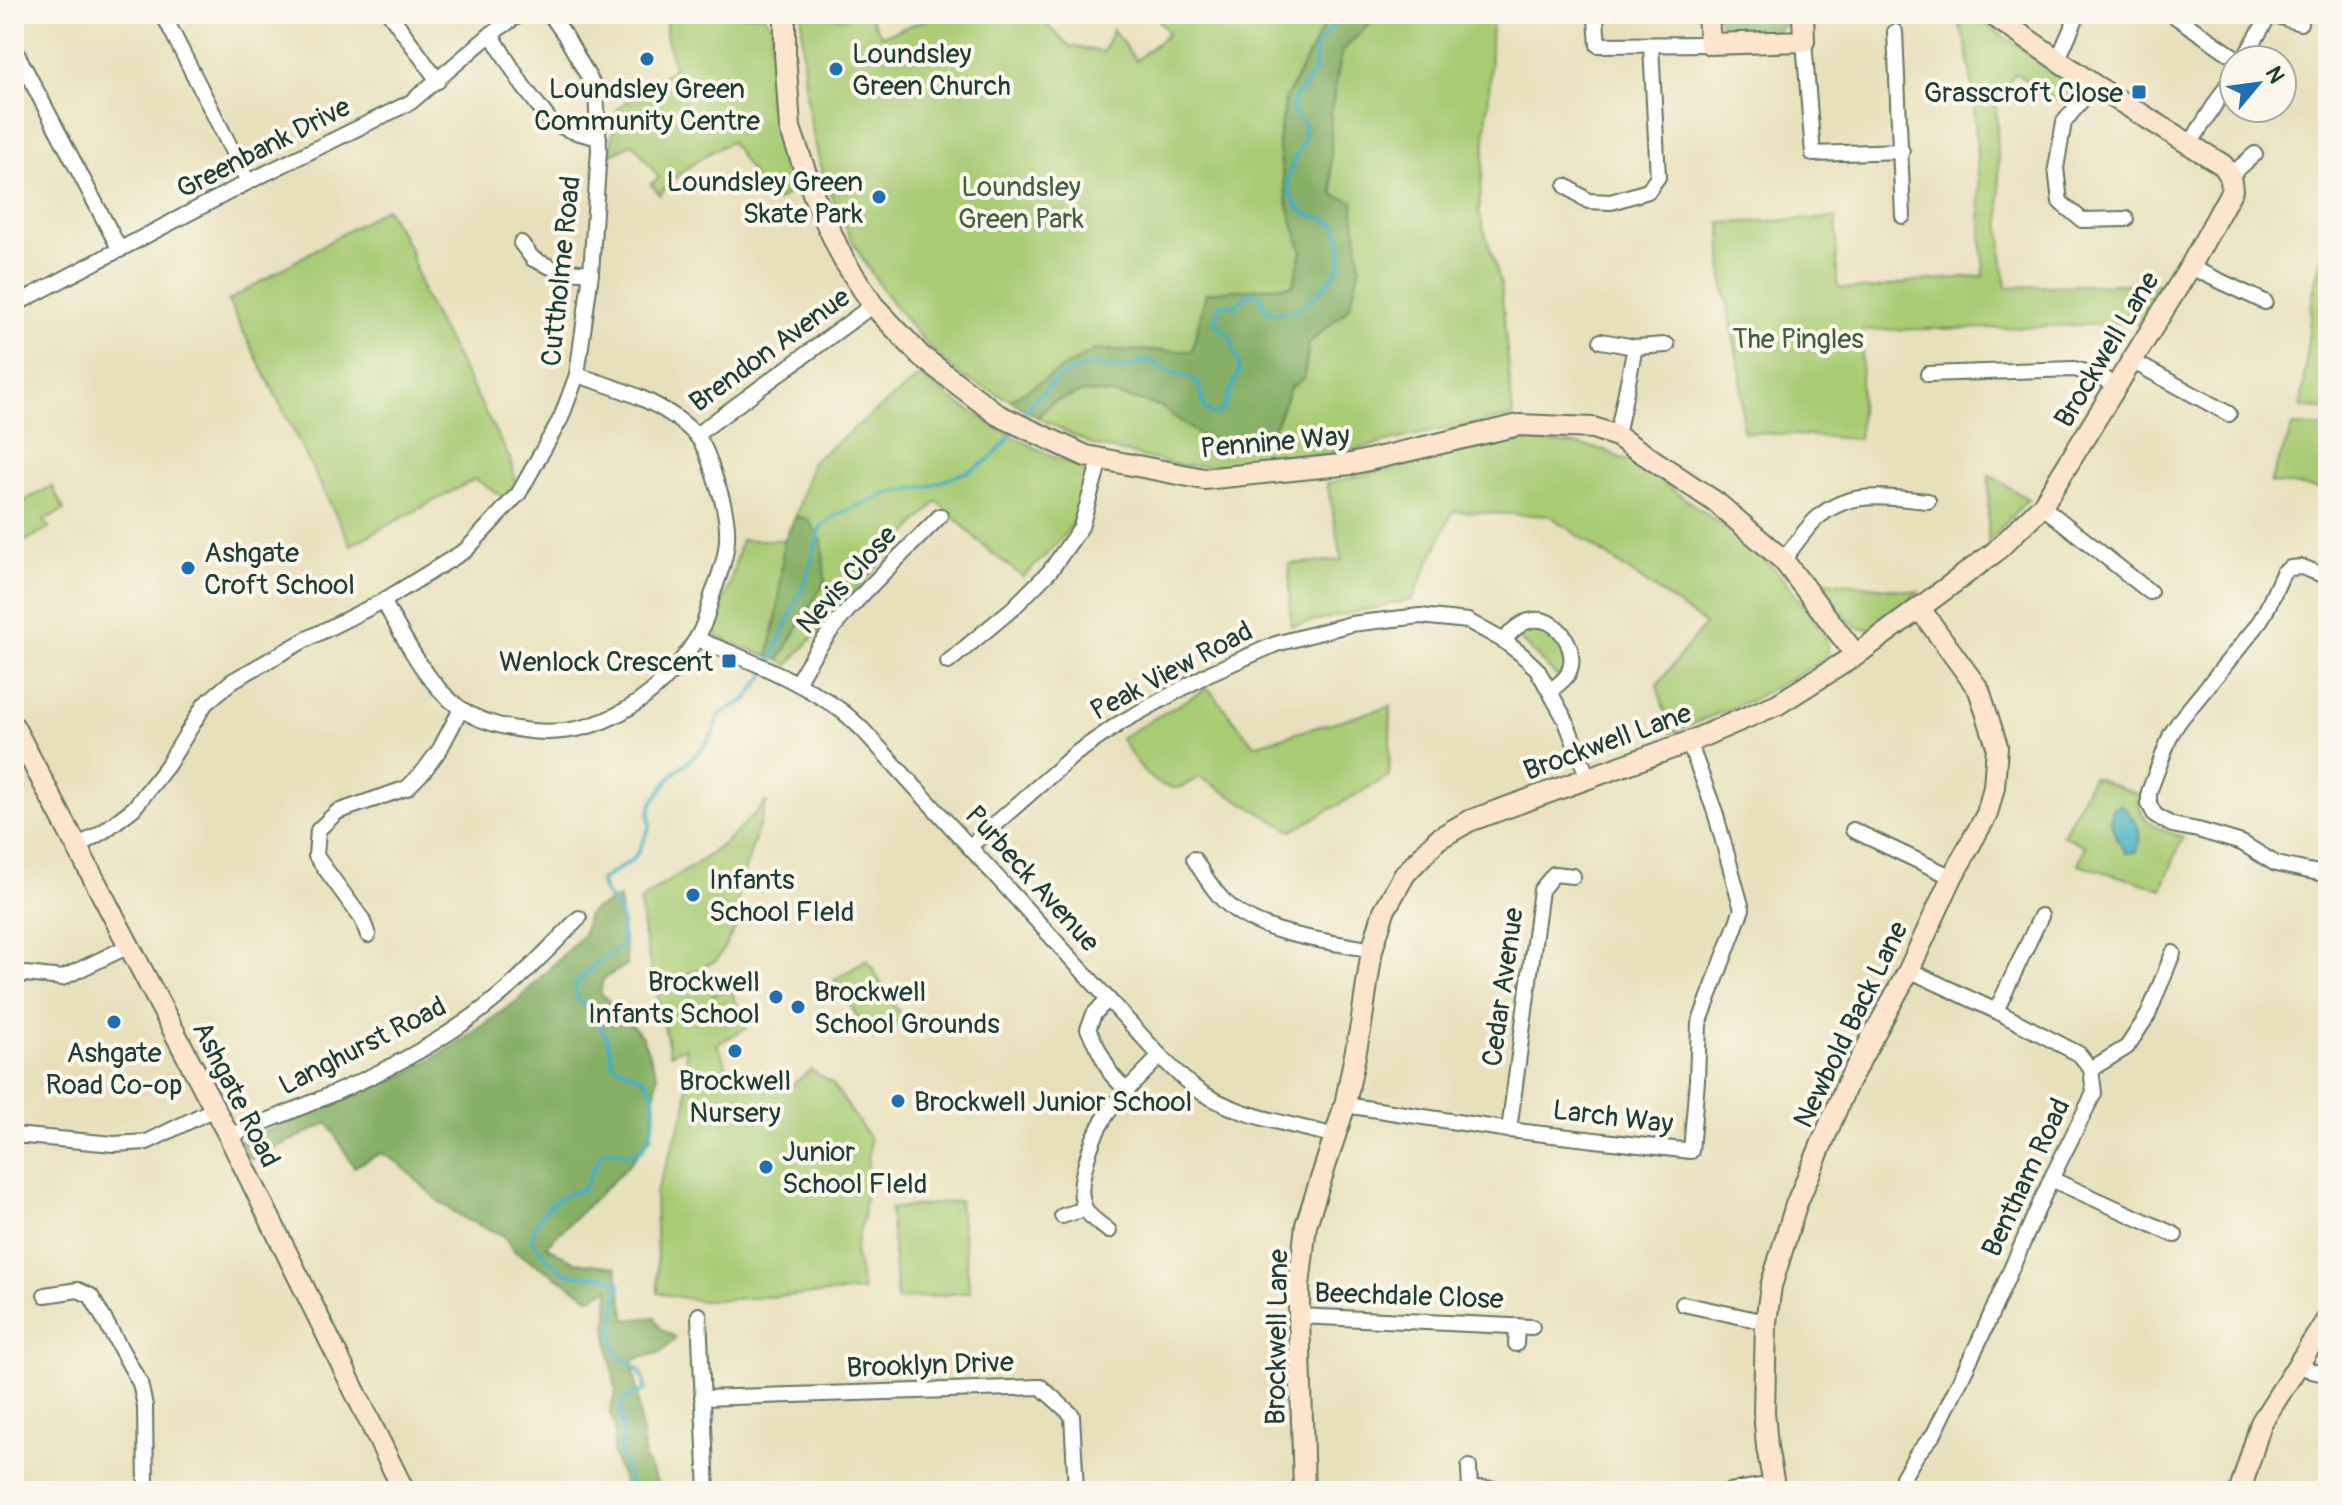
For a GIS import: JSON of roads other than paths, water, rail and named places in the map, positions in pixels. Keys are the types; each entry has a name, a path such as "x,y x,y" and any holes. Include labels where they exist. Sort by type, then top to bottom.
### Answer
{"street":[{"path":"163,14 248,182"},
{"path":"390,14 438,81"},
{"name":"Greenbank Drive","path":"14,305 248,182 411,102 491,34 520,14"},
{"name":"Cuttholme Road","path":"78,846 134,808 167,766 205,704 232,681 383,601 466,550 519,493 561,418 577,375 591,273 599,138 596,90 550,14"},
{"name":"Pennine Way","path":"785,14 790,128 814,196 843,259 873,305 921,356 986,406 1086,456 1204,479 1351,464 1519,425 1593,428 1617,436 1717,503 1783,560 1856,655"},
{"path":"1708,14 1710,44"},
{"path":"1803,14 1813,154 1902,151"},
{"path":"1991,14 2094,85 2223,165 2231,183"},
{"path":"2058,59 2078,14"},
{"path":"2251,44 2270,14 2300,23"},
{"path":"2176,17 2218,45"},
{"path":"1596,20 1598,45 1804,41"},
{"path":"1895,32 1903,216"},
{"name":"Cuttholme Road","path":"491,34 523,86 551,122 599,138"},
{"path":"1566,186 1588,201 1611,202 1648,191 1658,177 1651,46"},
{"path":"14,48 120,250"},
{"path":"2094,85 2064,122 2056,168 2060,202 2082,220 2126,219"},
{"path":"2190,144 2218,99"},
{"name":"Brockwell Lane","path":"1304,1491 1299,1286 1306,1225 1345,1105 1372,950 1384,911 1405,874 1438,839 1469,821 1689,742 1778,704 1856,655 1995,552 2042,506 2190,267 2231,183 2255,154"},
{"path":"521,243 533,259 557,270 591,273"},
{"path":"2190,267 2265,302"},
{"name":"Brendon Avenue","path":"696,435 873,305"},
{"path":"1601,341 1635,347 1667,345"},
{"path":"1617,436 1635,347"},
{"path":"2132,361 2229,414"},
{"path":"1928,374 2074,369 2102,376 2114,389"},
{"path":"383,601 432,682 461,709 501,727 537,732 571,731 609,721 664,682 697,639 727,548 723,500 706,452 696,435 671,415 623,389 577,375"},
{"path":"948,662 1012,609 1050,571 1081,527 1100,460"},
{"path":"1783,560 1815,520 1839,503 1867,496 1928,501"},
{"path":"2042,506 2150,592"},
{"name":"Nevis Close","path":"797,683 809,659 835,625 940,516"},
{"path":"2328,577 2302,567 2290,568 2283,573 2260,620 2171,734 2149,792 2149,804 2155,815 2172,825 2242,843 2276,864 2328,875"},
{"name":"Newbold Back Lane","path":"1775,1488 1764,1411 1766,1322 1771,1286 1796,1205 1847,1084 1909,970 1952,877 1987,814 1994,787 1997,746 1979,690 1920,609"},
{"name":"Peak View Road","path":"969,847 1075,754 1120,723 1210,673 1276,644 1351,624 1420,616 1468,621 1504,641 1537,669 1565,719 1588,778"},
{"path":"1504,641 1514,627 1529,620 1538,619 1553,625 1566,640 1571,662 1565,679 1550,691"},
{"name":"Purbeck Avenue","path":"697,639 797,683 839,709 863,730 1160,1056 1193,1086 1224,1104 1335,1136"},
{"path":"368,935 362,919 316,856 318,830 337,812 407,788 440,749 461,709"},
{"name":"Ashgate Road","path":"14,727 229,1136 404,1491"},
{"name":"Larch Way","path":"1345,1105 1509,1130 1691,1151 1699,1024 1742,909 1715,812 1689,742"},
{"path":"1853,830 1952,877"},
{"path":"1204,865 1221,899 1241,916 1263,926 1372,950"},
{"name":"Cedar Avenue","path":"1509,1130 1541,890 1554,874 1573,876"},
{"path":"1996,1011 2041,916"},
{"name":"Langhurst Road","path":"229,1136 328,1097 431,1044 500,996 579,918"},
{"path":"14,977 26,974 62,978 129,946"},
{"path":"2091,1069 2127,1047 2173,974 2173,953"},
{"name":"Bentham Road","path":"1901,1491 1903,1477 1934,1434 1955,1392 2051,1179 2094,1093 2091,1069 2079,1054 1909,970"},
{"path":"1108,999 1094,1014 1088,1029 1111,1074 1125,1089"},
{"path":"1109,1231 1085,1209 1082,1180 1087,1157 1104,1116 1125,1089 1160,1056"},
{"path":"14,1135 114,1144 147,1142 214,1109"},
{"path":"2051,1179 2175,1235"},
{"path":"1062,1216 1085,1209"},
{"path":"45,1295 78,1290 91,1296 140,1383 145,1406 146,1491"},
{"path":"1683,1304 1766,1322"},
{"path":"699,1315 707,1491"},
{"name":"Beechdale Close","path":"1299,1316 1532,1327"},
{"path":"2240,1491 2261,1423 2328,1318"},
{"name":"Beechdale Close","path":"1516,1344 1517,1326"},
{"path":"2297,1364 2328,1375"},
{"name":"Brooklyn Drive","path":"702,1398 1041,1387 1072,1415 1076,1491"},
{"path":"1469,1467 1470,1490 1555,1491"},
{"path":"1730,1491 1775,1488"}],"water":[{"path":"2122,805 2137,827 2139,838 2136,852 2126,853 2112,826 2112,808"}],"waterway":[{"path":"1022,417 1043,392 1061,377 1080,368 1126,368 1151,360 1163,369 1199,384 1204,407 1216,416 1223,408 1238,374 1239,362 1231,337 1215,324 1219,305 1236,305 1251,293 1261,297 1266,311 1290,312 1309,301 1329,282 1341,258 1342,244 1337,226 1303,212 1292,199 1288,186 1292,164 1305,134 1303,123 1292,111 1293,101 1315,71 1316,47 1339,14"},
{"path":"770,664 805,581 821,527 835,516 889,493 930,486 974,469 991,458 1015,428"},
{"path":"633,1491 620,1453 623,1435 620,1406 625,1398 645,1390 640,1372 620,1358 614,1343 620,1283 608,1277 570,1274 548,1260 531,1239 543,1213 564,1196 583,1189 606,1150 627,1155 641,1151 653,1124 655,1103 649,1084 612,1063 609,1045 601,1028 577,998 575,986 580,980 596,964 621,947 621,918 603,890 601,880 631,861 639,851 650,826 649,813 653,802 673,774 700,751 714,732 719,715 746,700 767,672"}],"place":[{"name":"Loundsley Green Community Centre","path":"647,59"},
{"name":"Loundsley Green Church","path":"836,69"},
{"name":"Grasscroft Close","path":"2139,92"},
{"name":"Loundsley Green Skate Park","path":"879,197"},
{"name":"Ashgate Croft School","path":"188,568"},
{"name":"Wenlock Crescent","path":"729,661"},
{"name":"Infants School FIeld","path":"693,895"},
{"name":"Brockwell Infants School","path":"776,997"},
{"name":"Brockwell School Grounds","path":"798,1007"},
{"name":"Ashgate Road Co-op","path":"114,1022"},
{"name":"Brockwell Nursery","path":"735,1051"},
{"name":"Brockwell Junior School","path":"898,1101"},
{"name":"Junior School FIeld","path":"766,1167"}],"park label":[{"name":"Loundsley Green Park","path":"1021,202"},
{"name":"The Pingles","path":"1798,338"}]}
